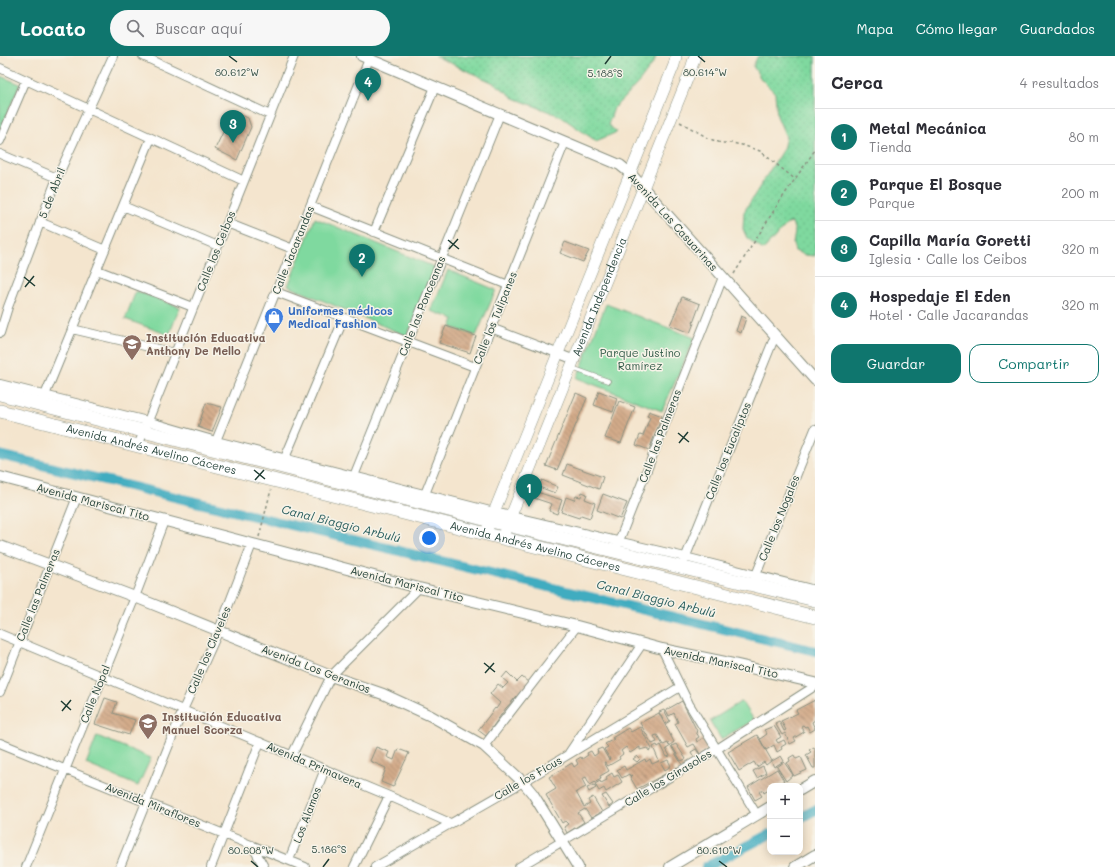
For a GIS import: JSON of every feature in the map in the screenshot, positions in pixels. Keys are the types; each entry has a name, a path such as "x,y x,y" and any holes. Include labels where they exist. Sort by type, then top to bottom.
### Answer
{"highway":[{"name":"Avenida Andrés Avelino Cáceres","path":"0,394 43,400 493,517 754,580 815,600"},
{"name":"Avenida Andrés Avelino Cáceres","path":"0,411 815,617"}],"main road":[{"name":"Avenida Independencia","path":"486,534 631,174 674,65 676,56"},
{"name":"Avenida Independencia","path":"502,538 672,117 695,56"}],"street":[{"name":"5 de Abril","path":"0,333 4,306 57,178 113,56"},
{"path":"143,56 270,115"},
{"name":"Calle los Ceibos","path":"138,446 294,56"},
{"name":"Avenida Las Casuarinas","path":"366,57 620,165 631,174 815,380"},
{"name":"Calle Jacarandas","path":"216,441 310,206 366,57"},
{"path":"0,68 244,181"},
{"path":"0,141 26,80"},
{"path":"374,232 435,87"},
{"name":"Calle las Ponceanas","path":"354,476 500,114"},
{"path":"43,400 151,138"},
{"name":"Calle los Tulipanes","path":"425,494 565,142"},
{"path":"0,154 57,178"},
{"path":"123,206 218,246"},
{"path":"310,206 508,285"},
{"path":"40,222 105,250"},
{"path":"227,223 293,249"},
{"path":"96,270 193,307"},
{"name":"Calle las Palmeras","path":"618,546 725,280"},
{"path":"276,292 475,367"},
{"path":"285,458 344,318"},
{"path":"491,328 558,354 573,364"},
{"path":"72,329 175,353"},
{"name":"Calle los Eucaliptos","path":"683,562 775,336"},
{"name":"Avenida Andrés Avelino Cáceres","path":"0,384 43,400"},
{"name":"Avenida Andrés Avelino Cáceres","path":"145,426 216,441 425,494 493,517"},
{"name":"Calle los Nogales","path":"754,580 815,429"},
{"name":"Avenida Mariscal Tito","path":"0,477 164,520 255,541 419,588 577,626 662,649 815,683"},
{"name":"Calle las Palmeras","path":"0,692 77,497"},
{"name":"Calle Nopal","path":"26,867 135,597 164,520"},
{"name":"Calle los Claveles","path":"120,867 183,710 219,630 255,541"},
{"name":"Avenida Los Geranios","path":"0,546 135,597 331,676 384,694 431,716 484,746 523,782 533,794 578,867"},
{"name":"Avenida Andrés Avelino Cáceres","path":"754,580 815,590"},
{"path":"292,755 331,676 419,588"},
{"path":"484,746 577,626"},
{"name":"Avenida Primavera","path":"0,634 292,755 450,823"},
{"path":"567,755 642,644"},
{"path":"662,649 680,687 757,815"},
{"name":"Calle los Girasoles","path":"519,867 717,749 815,686"},
{"name":"Calle los Ficus","path":"375,867 523,782 680,687"},
{"path":"211,867 260,742"},
{"name":"Avenida Miraflores","path":"0,743 306,867"},
{"name":"Los Alamos","path":"289,860 325,769"},
{"path":"803,788 815,781"},
{"path":"354,867 389,796"},
{"path":"670,867 767,809"},
{"path":"252,845 264,867"},
{"path":"795,867 815,856"}],"lane":[{"path":"573,364 608,381"}],"path":[{"path":"672,117 722,143 732,142 760,151 796,180"},
{"path":"725,280 756,240 778,204 796,180 815,150"},
{"path":"255,541 261,532 273,480"}],"green space":[{"path":"435,56 656,56 654,62 639,82 614,108 608,125 617,132 596,141 560,116 514,98 496,84"},
{"path":"758,56 815,56 815,256 805,255 795,251 793,244 795,232 792,222 787,224 763,250 747,238 743,229 744,212 783,149 786,137 777,116 775,93 761,79 753,66"},
{"path":"0,76 20,84 0,130"},
{"path":"315,218 437,268 407,336 288,286"},
{"path":"448,270 496,290 476,336 451,327 454,319 431,311"},
{"path":"136,291 180,307 169,335 125,319"},
{"name":"Parque Justino Ramírez","path":"606,304 695,338 662,411 577,378"},
{"path":"742,701 754,720 721,739 710,721"},
{"path":"97,736 151,758 138,786 86,764"}],"building":[{"path":"233,111 248,118 251,127 237,160 215,149"},
{"path":"565,242 589,251 583,262 560,253"},
{"path":"682,297 700,304 690,333 670,325"},
{"path":"741,316 746,318 741,333 736,331"},
{"path":"446,326 476,336 470,353 439,343"},
{"path":"599,391 617,398 613,412 594,405"},
{"path":"576,393 587,398 557,470 546,466"},
{"path":"619,401 635,407 621,443 605,438"},
{"path":"206,403 222,407 212,432 198,427"},
{"path":"649,411 662,416 649,450 636,445 640,435 643,436 650,417 647,416"},
{"path":"567,464 603,477 599,489 563,475"},
{"path":"542,480 558,487 555,493 539,487"},
{"path":"537,492 562,500 557,514 549,511 552,504 534,498"},
{"path":"582,492 587,494 585,499 595,503 590,518 581,515 579,518 561,512 566,497 574,500 576,496 581,497"},
{"path":"603,494 627,503 620,519 597,510"},
{"path":"507,672 517,682 522,677 529,683 506,708 486,736 478,730 500,703 490,694 498,684 503,688 508,683 502,678"},
{"path":"105,698 117,702 113,713 135,720 129,735 95,724"},
{"path":"815,700 815,720 812,722 815,729 810,732 807,726 801,726 804,732 794,738 796,741 790,744 785,733 782,735 775,723 779,721 784,731 786,730 781,721 798,713 796,710"},
{"path":"682,701 697,731 696,732 699,737 696,739 697,742 705,737 711,747 700,754 694,744 688,747 675,724 678,722 674,713 669,716 666,710"},
{"path":"664,710 670,721 665,724 659,712"},
{"path":"659,713 674,742 669,746 668,743 663,745 657,735 654,736 657,742 652,744 640,723"},
{"path":"774,726 781,737 776,740 778,743 784,740 786,744 777,752 774,745 766,750 760,739 767,734 764,730"},
{"path":"640,727 652,749 649,751 647,748 640,750 640,747 630,753 626,747 621,751 623,754 619,757 620,759 608,766 604,762 609,771 600,776 601,779 590,785 586,777 582,779 586,787 576,792 584,807 590,804 588,800 593,797 602,812 591,818 585,809 578,813 584,822 567,833 564,827 568,824 565,821 562,823 546,795 556,789 549,777 572,763 574,767 578,764 576,760 581,757 582,759 591,751 594,756 598,753 597,750 602,748 609,760 610,759 604,749 608,747 605,744 628,728 631,732"},
{"path":"757,735 772,761 781,756 784,761 774,767 771,761 766,765 764,762 757,767 754,762 739,771 728,752"},
{"path":"676,744 686,759 681,761 672,746"},
{"path":"657,745 658,747 661,745 667,757 670,756 666,749 671,746 684,768 679,771 677,767 673,770 675,773 669,777 667,773 637,789 630,777 632,775 630,776 629,774 622,778 617,770 624,766 626,770 645,759 646,762 650,759 652,764 659,761 653,747","holes":["668,760 671,766 665,770 661,763"]},
{"path":"376,747 389,752 387,757 394,760 398,749 409,753 393,787 381,782 386,768 370,761"},
{"path":"814,747 815,768 813,768 806,755 811,752 809,750"},
{"path":"696,749 700,755 695,759 691,752"},
{"path":"794,755 796,759 801,757 807,770 794,776 787,763 790,761 789,758"},
{"path":"637,756 640,759 637,762 633,759"},
{"path":"784,762 793,775 786,781 777,767"},
{"path":"763,766 766,773 757,778 753,771"},
{"path":"777,769 784,781 781,783 767,783 767,791 764,793 763,790 759,792 762,796 755,800 748,787"},
{"path":"612,773 614,777 618,775 622,782 606,792 604,788 599,791 595,784 600,781 601,783 607,780 606,777"},
{"path":"594,785 596,788 589,792 587,788"},
{"path":"606,794 613,804 609,807 602,796"}],"waterway":[{"name":"Canal Biaggio Arbulú","path":"0,455 815,651"},
{"path":"803,816 815,810"},
{"path":"706,867 767,836"}],"place":[{"name":"Hospedaje El Eden","path":"368,101"},
{"name":"Capilla María Goretti","path":"233,143"},
{"name":"Parque El Bosque","path":"362,277"},
{"name":"Uniformes médicos Medical Fashion","path":"274,334"},
{"name":"Institución Educativa Anthony De Mello","path":"132,361"},
{"name":"Metal Mecánica","path":"529,507"},
{"name":"Institución Educativa Manuel Scorza","path":"148,740"}]}
